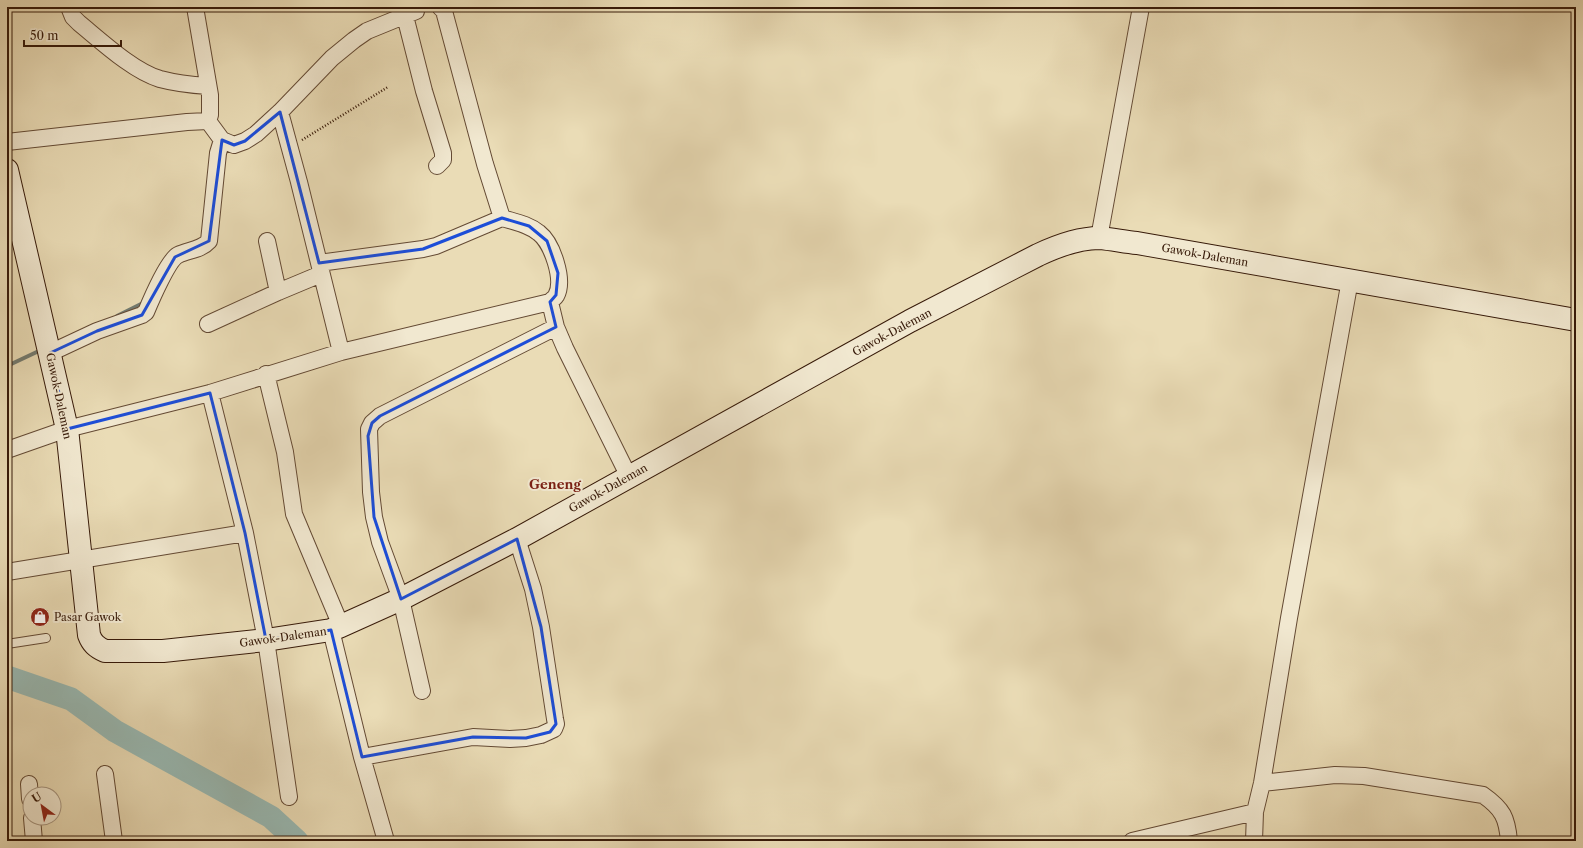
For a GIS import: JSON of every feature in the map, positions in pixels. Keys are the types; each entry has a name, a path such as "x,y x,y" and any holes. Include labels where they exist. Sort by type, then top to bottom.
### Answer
{"street":[{"path":"69,7 73,17 79,23 138,69 159,78 185,84 209,95"},
{"path":"195,7 209,95 210,116 208,121"},
{"path":"440,7 444,11 485,164 502,218"},
{"path":"1099,238 1141,7"},
{"path":"208,121 222,140 234,145 245,141 256,134 280,112 320,70 354,40 367,31 416,10 424,91 443,153 443,160 437,166"},
{"path":"280,112 341,352"},
{"path":"7,142 166,124 208,121"},
{"path":"50,353 97,331 142,315 146,312 164,275 175,257 204,246 209,241 218,153 222,140"},
{"name":"Gawok-Daleman","path":"7,170 67,429 88,635 92,643 105,651 163,651 266,640 336,628 401,598 516,538 904,325 1052,248 1073,242 1099,238 1137,243 1576,320"},
{"path":"7,450 67,429 210,393 266,374 341,352 550,302 556,295 559,285 558,273 555,259 547,241 540,234 529,226 502,218 436,246 320,268 278,292 208,324"},
{"path":"267,241 278,292"},
{"path":"1254,841 1255,812 1262,782 1288,623 1350,280"},
{"path":"550,302 556,327 629,477"},
{"path":"422,692 401,598 380,542 374,517 371,492 368,436 369,429 372,423 380,416 556,327"},
{"path":"266,374 285,452 294,514 336,628 362,757 386,841"},
{"path":"210,393 245,532 266,640 289,797"},
{"path":"7,572 245,532"},
{"path":"362,757 473,737 526,738 542,735 554,729 556,719 541,627 533,589 516,538"},
{"path":"105,774 114,841"},
{"path":"1262,782 1335,775 1364,776 1483,795 1494,803 1502,812 1507,824 1509,841"},
{"path":"1132,841 1255,812"},
{"path":"33,826 34,841"}],"lane":[{"path":"7,644 46,638"}],"path":[{"path":"290,147 388,87"}],"highlighted area":[{"path":"280,112 319,263 423,249 502,218 529,226 547,241 558,273 556,295 550,302 556,327 380,416 372,423 368,436 374,517 401,599 517,539 541,627 556,724 550,732 526,738 473,737 362,757 331,630 266,640 245,533 210,393 67,429 50,353 97,331 142,315 175,257 209,241 222,140 234,145 245,141"}],"waterway":[{"path":"117,316 145,302"},
{"path":"7,366 41,350"},
{"path":"7,677 71,699 115,731 271,817 297,841"}],"place":[{"name":"Pasar Gawok","path":"40,617"}],"district":[{"name":"Geneng","path":"555,484"}]}
